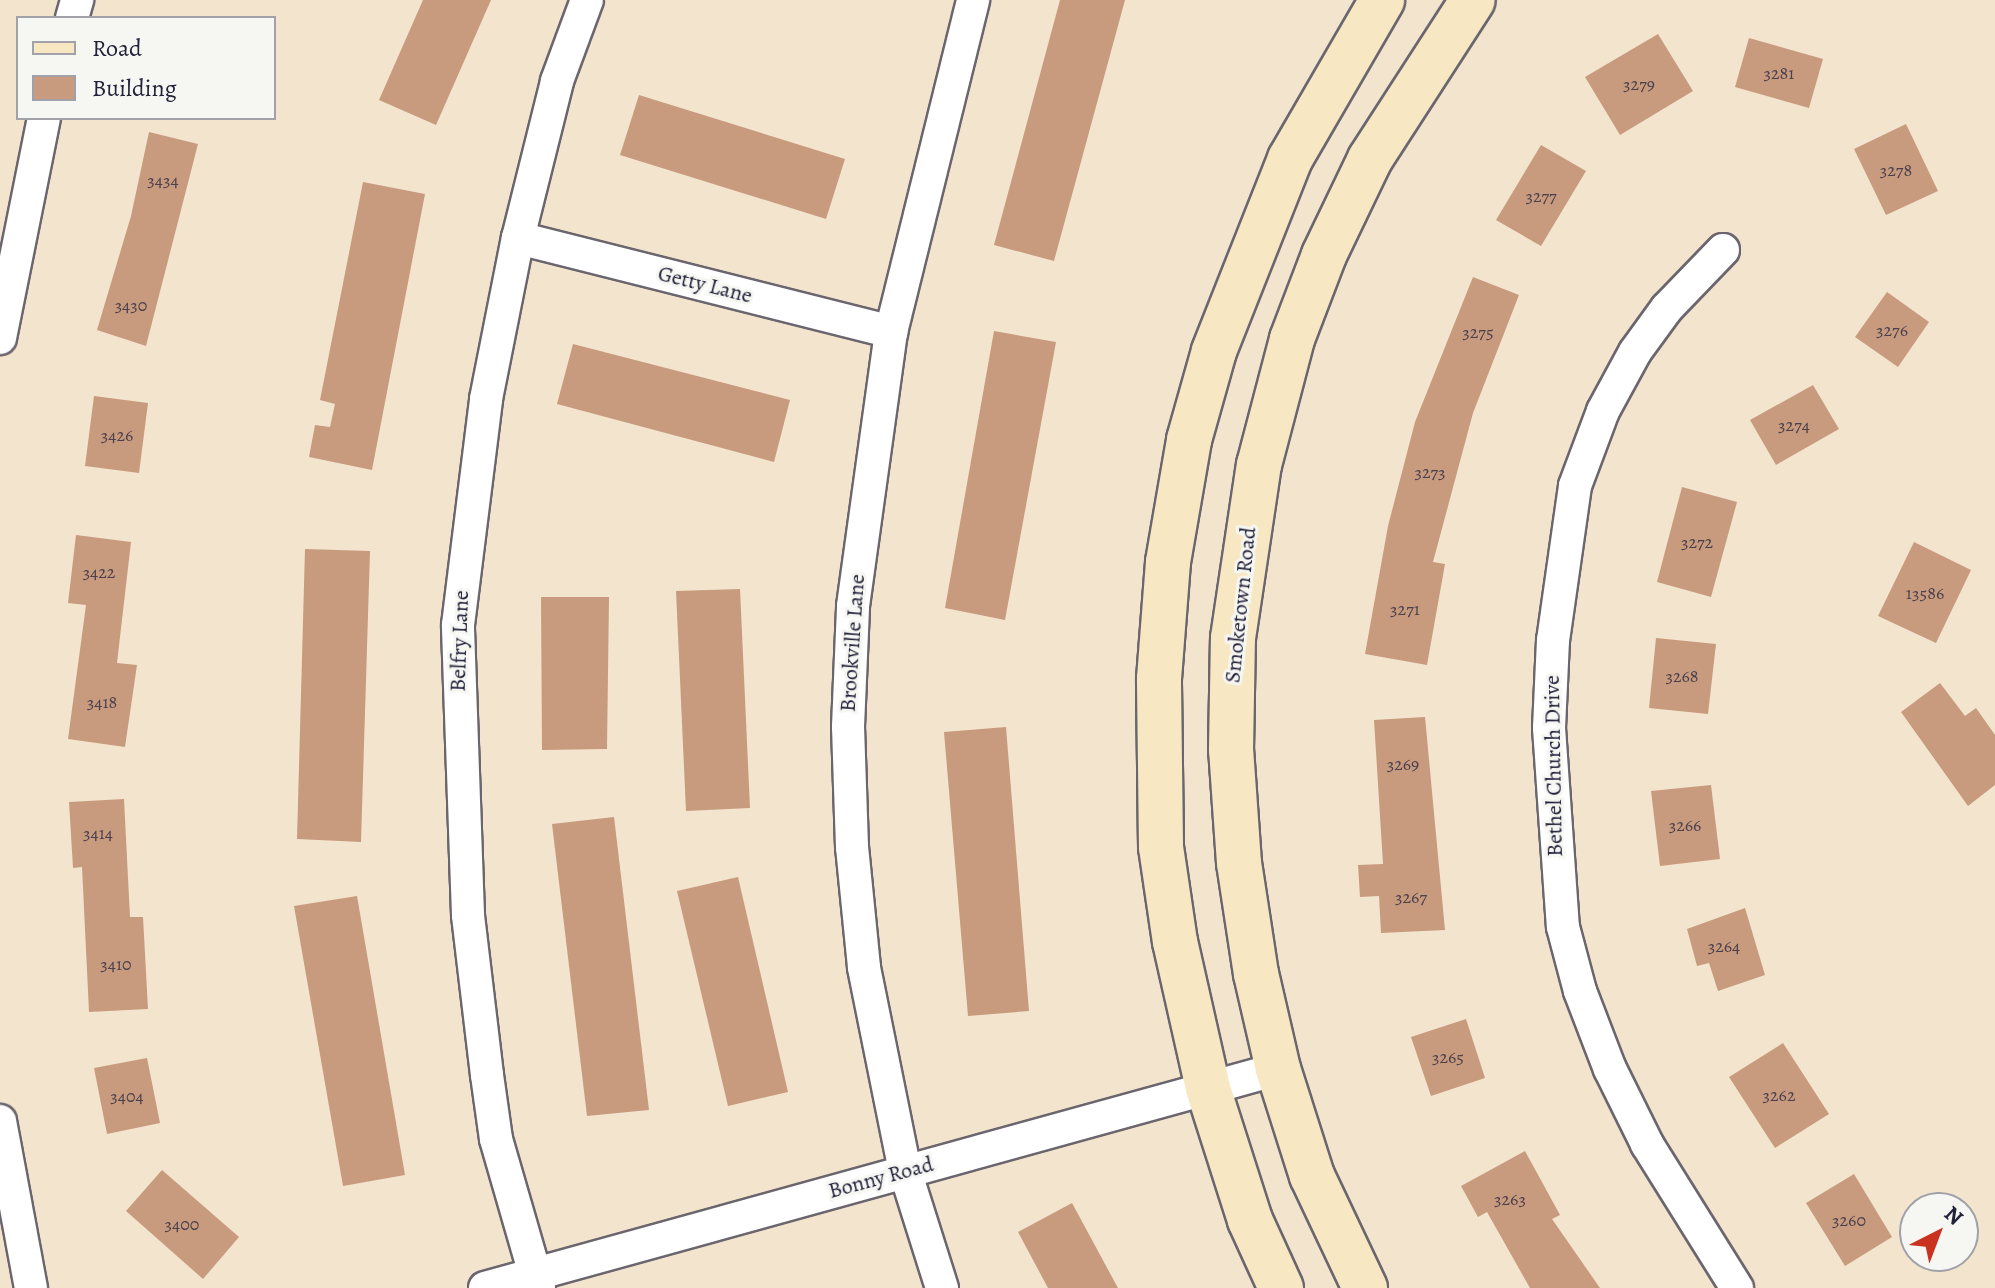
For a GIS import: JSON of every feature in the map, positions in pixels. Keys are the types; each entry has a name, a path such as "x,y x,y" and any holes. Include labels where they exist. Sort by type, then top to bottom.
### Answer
{"main road":[{"path":"1281,1288 1250,1220 1208,1088 1175,942 1161,847 1159,679 1168,562 1189,440 1253,242 1290,159 1382,0"},
{"name":"Smoketown Road","path":"1365,1288 1312,1176 1278,1069 1256,974 1239,863 1231,750 1233,638 1243,552 1292,339 1324,255 1370,159 1473,0"}],"street":[{"name":"Belfry Lane","path":"537,1281 496,1139 468,915 458,722 465,560 486,399 518,238 557,81 587,0"},
{"name":"Brookville Lane","path":"942,1288 905,1171 864,967 852,847 848,727 853,606 891,332 973,0"},
{"path":"0,338 44,120"},
{"name":"Getty Lane","path":"518,238 891,332"},
{"name":"Bethel Church Drive","path":"1723,250 1667,308 1635,352 1603,411 1575,486 1557,597 1549,728 1563,927 1580,991 1610,1069 1647,1144 1737,1288"},
{"name":"Bonny Road","path":"485,1288 537,1281 905,1171 1278,1069"},
{"path":"0,1121 31,1288"}],"building":[{"path":"423,0 491,0 436,125 379,100"},
{"path":"1060,0 1125,0 1054,261 994,245"},
{"path":"1658,34 1693,91 1620,135 1585,77"},
{"path":"1749,38 1823,59 1809,108 1735,87"},
{"path":"639,95 845,159 826,219 620,155"},
{"path":"1906,124 1938,191 1886,215 1854,149"},
{"path":"149,132 198,144 146,346 97,330 131,216"},
{"path":"1541,145 1586,171 1541,246 1496,220"},
{"path":"363,182 425,194 372,470 309,457 315,425 330,427 335,404 320,400"},
{"path":"1473,277 1519,295 1473,413 1433,562 1445,564 1427,665 1365,654 1388,526 1415,422"},
{"path":"1887,292 1929,322 1898,367 1855,337"},
{"path":"994,331 1056,342 1005,620 945,608"},
{"path":"573,344 790,400 774,462 557,404"},
{"path":"1813,385 1839,429 1776,465 1750,420"},
{"path":"94,396 148,403 139,473 85,466"},
{"path":"1682,487 1737,502 1711,597 1657,582"},
{"path":"76,535 131,542 117,663 137,665 125,747 68,739 86,605 68,603"},
{"path":"1914,542 1971,570 1936,643 1878,616"},
{"path":"305,549 370,551 361,842 297,839"},
{"path":"740,589 750,808 686,811 676,591"},
{"path":"541,597 609,597 607,749 542,750"},
{"path":"1656,638 1716,644 1708,714 1649,708"},
{"path":"1940,683 1965,716 1976,708 1995,735 1995,785 1968,806 1901,712"},
{"path":"1425,717 1445,930 1381,933 1379,896 1360,897 1358,865 1383,864 1374,720"},
{"path":"1006,727 1029,1011 968,1016 944,732"},
{"path":"1711,785 1720,859 1660,866 1651,791"},
{"path":"124,799 130,917 143,917 148,1009 89,1012 82,867 73,868 69,802"},
{"path":"614,817 649,1110 587,1116 552,824"},
{"path":"738,877 788,1092 728,1106 677,891"},
{"path":"357,896 405,1175 343,1186 294,906"},
{"path":"1745,908 1765,975 1718,991 1709,963 1697,966 1687,929"},
{"path":"1466,1019 1485,1078 1431,1096 1411,1037"},
{"path":"1783,1043 1829,1114 1775,1148 1729,1077"},
{"path":"147,1058 160,1123 107,1134 94,1068"},
{"path":"1525,1151 1560,1215 1552,1219 1600,1288 1530,1288 1487,1212 1478,1217 1461,1186"},
{"path":"162,1170 239,1237 203,1279 126,1211"},
{"path":"1854,1174 1892,1237 1845,1266 1806,1203"},
{"path":"1072,1203 1118,1288 1048,1288 1018,1232"}]}
